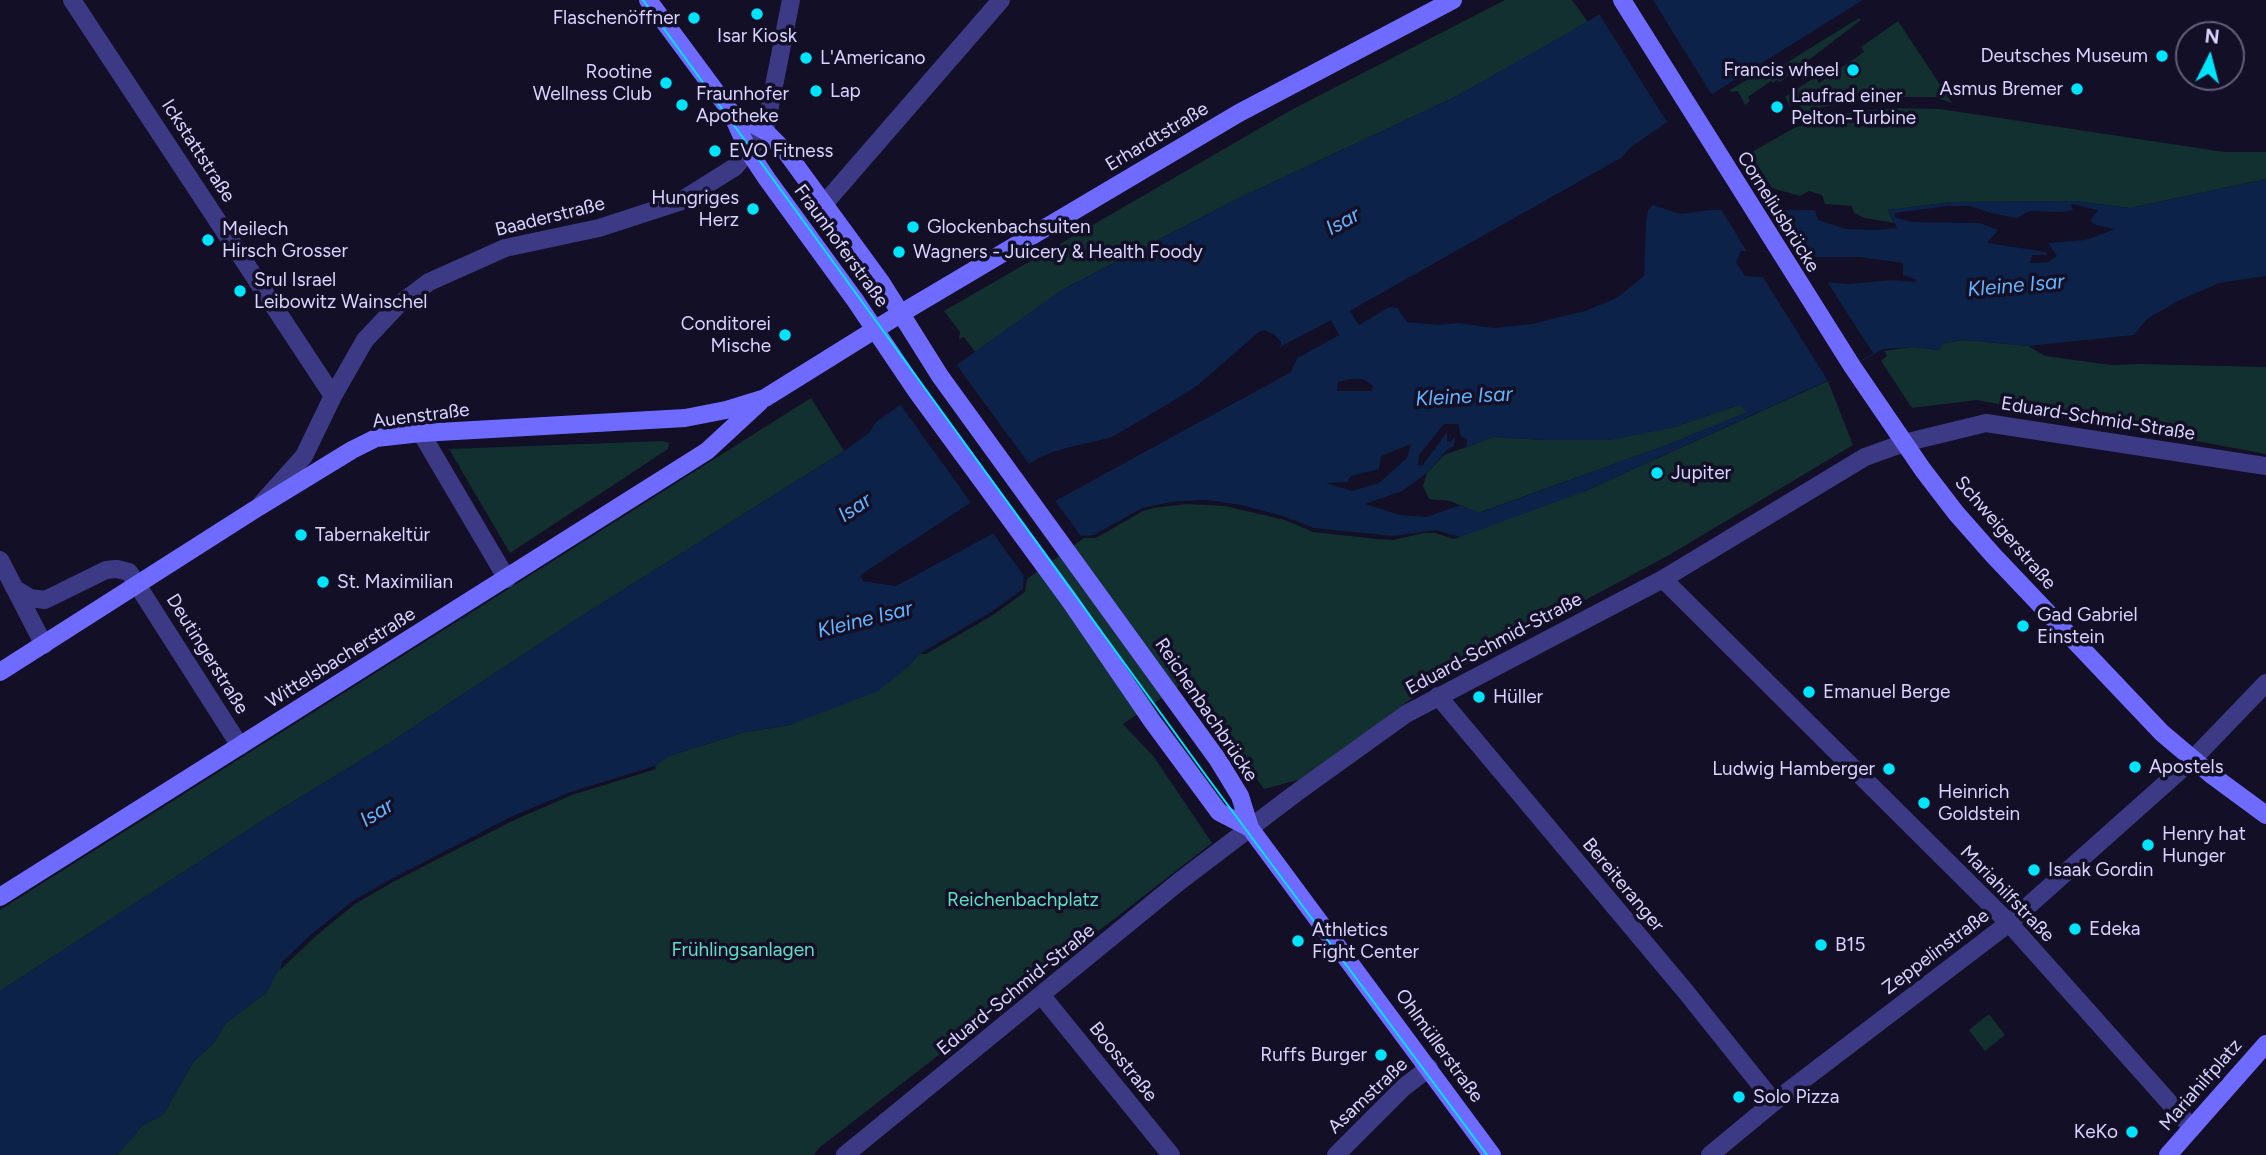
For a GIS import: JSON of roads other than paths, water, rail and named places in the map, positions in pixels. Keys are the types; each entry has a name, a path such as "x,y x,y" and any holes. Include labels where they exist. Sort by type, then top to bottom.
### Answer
{"main road":[{"name":"Fraunhoferstraße","path":"648,0 730,113 749,152 888,322"},
{"name":"Erhardtstraße","path":"888,322 1239,113 1453,0"},
{"name":"Corneliusbrücke","path":"1622,0 1852,366 1904,443"},
{"name":"Fraunhoferstraße","path":"730,113 765,131 786,152 881,282 888,322"},
{"name":"Reichenbachbrücke","path":"888,322 940,376 1178,702 1240,796 1250,828"},
{"path":"888,322 917,392 1070,601 1152,721 1219,812 1250,828"},
{"name":"Auenstraße","path":"0,672 254,510 376,438 685,418 726,410 765,398 888,322"},
{"name":"Wittelsbacherstraße","path":"0,897 707,451 765,398"},
{"name":"Schweigerstraße","path":"1904,443 1956,513 1993,555 2153,723 2193,759 2266,815"},
{"name":"Ohlmüllerstraße","path":"1250,828 1492,1155"},
{"name":"Mariahilfplatz","path":"2168,1155 2266,1044"}],"street":[{"name":"Ickstattstraße","path":"72,0 333,396"},
{"path":"749,152 765,131 791,0"},
{"path":"824,204 1001,0"},
{"name":"Baaderstraße","path":"254,510 304,456 333,396 365,340 397,306 429,282 505,248 599,228 679,202 719,178 749,152"},
{"name":"Eduard-Schmid-Straße","path":"845,1155 1181,881 1406,714 1663,579 1865,457 1904,443 1986,423 2266,466"},
{"path":"421,433 507,579"},
{"path":"0,560 44,645"},
{"path":"17,590 30,598 45,600 106,570 117,569 129,572 138,584"},
{"name":"Mariahilfstraße","path":"1663,579 2009,923 2192,1128"},
{"name":"Deutingerstraße","path":"138,584 240,746"},
{"name":"Zeppelinstraße","path":"1710,1155 1774,1102 2009,923 2193,759 2266,682"},
{"name":"Bereiteranger","path":"1438,696 1686,992 1774,1102"},
{"name":"Boosstraße","path":"1042,996 1171,1155"},
{"name":"Asamstraße","path":"1336,1155 1404,1087 1429,1068"}],"water":[{"path":"1625,0 1863,0 1667,122 1631,147 1621,158 1350,311 1359,325 1389,307 1397,308 1407,322 1439,325 1457,323 1494,328 1532,324 1585,311 1617,298 1644,276 1646,222 1648,210 1653,205 1680,214 1710,210 1815,210 1818,220 1846,229 1875,230 1897,228 1888,210 1952,202 2075,201 2130,208 2266,179 2266,276 2219,283 2178,301 2147,319 2134,335 2028,346 1965,340 1944,343 1939,350 1912,347 1883,349 1820,384 1583,492 1460,537 1436,530 1392,536 1314,528 1286,517 1240,505 1206,500 1172,502 1142,508 1094,535 1088,534 1024,577 1023,589 991,612 919,654 908,667 878,691 790,725 745,732 669,756 655,766 571,792 511,817 353,901 314,932 283,962 267,992 226,1023 213,1044 194,1061 163,1115 143,1125 117,1155 0,1155 0,991 268,817 389,743 580,617 844,451 869,433 876,422 1062,290 1235,200 1455,97","holes":["2071,204 2098,210 2090,221 2116,229 2085,240 2048,243 2057,256 2048,262 2030,263 2032,255 2046,255 2047,252 1987,243 1998,230 1980,223 1911,222 1895,217 1895,213 1948,206 1970,206 2016,218 2030,211 2073,210","1741,251 1816,257 1859,257 1903,263 1903,275 1917,280 1849,284 1745,276 1736,262","1331,321 1339,335 1297,358 1291,372 896,586 863,581 861,575 1040,457 1110,438 1172,402 1197,386 1259,332 1264,331 1281,342 1279,348","1351,379 1363,379 1373,386 1372,391 1337,391 1338,382","1739,405 1747,412 1667,445 1479,513 1461,505 1426,517 1400,515 1365,504 1402,491 1427,473 1447,450 1454,446 1455,437 1447,442 1447,432 1423,465 1418,466 1419,455 1444,424 1458,424 1461,436 1467,440 1466,447 1494,437 1611,440 1671,428","1411,444 1407,458 1379,483 1352,491 1326,483 1347,482 1351,476 1379,469 1381,456"]}],"tram line":[{"path":"643,0 1207,777 1487,1155"}],"place":[{"name":"Isar Kiosk","path":"757,14"},
{"name":"Flaschenöffner","path":"694,18"},
{"name":"Deutsches Museum","path":"2162,56"},
{"name":"L'Americano","path":"806,58"},
{"name":"Francis wheel","path":"1853,70"},
{"name":"Rootine Wellness Club","path":"666,83"},
{"name":"Asmus Bremer","path":"2077,89"},
{"name":"Lap","path":"816,91"},
{"name":"Fraunhofer Apotheke","path":"682,105"},
{"name":"Laufrad einer Pelton-Turbine","path":"1777,107"},
{"name":"EVO Fitness","path":"715,151"},
{"name":"Hungriges Herz","path":"753,209"},
{"name":"Glockenbachsuiten","path":"913,227"},
{"name":"Meilech Hirsch Grosser","path":"208,240"},
{"name":"Wagners - Juicery & Health Foody","path":"899,252"},
{"name":"Srul Israel Leibowitz Wainschel","path":"240,291"},
{"name":"Conditorei Mische","path":"785,335"},
{"name":"Jupiter","path":"1657,473"},
{"name":"Tabernakeltür","path":"301,535"},
{"name":"St. Maximilian","path":"323,582"},
{"name":"Gad Gabriel Einstein","path":"2023,626"},
{"name":"Emanuel Berge","path":"1809,692"},
{"name":"Hüller","path":"1479,697"},
{"name":"Apostels","path":"2135,767"},
{"name":"Ludwig Hamberger","path":"1889,769"},
{"name":"Heinrich Goldstein","path":"1924,803"},
{"name":"Henry hat Hunger","path":"2148,845"},
{"name":"Isaak Gordin","path":"2034,870"},
{"name":"Edeka","path":"2075,929"},
{"name":"Athletics Fight Center","path":"1298,941"},
{"name":"B15","path":"1821,945"},
{"name":"Ruffs Burger","path":"1381,1055"},
{"name":"Solo Pizza","path":"1739,1097"},
{"name":"KeKo","path":"2132,1132"}],"water label":[{"name":"Isar","path":"1343,222"},
{"name":"Kleine Isar","path":"2016,286"},
{"name":"Kleine Isar","path":"1464,397"},
{"name":"Isar","path":"855,508"},
{"name":"Kleine Isar","path":"865,620"},
{"name":"Isar","path":"377,813"}],"park label":[{"name":"Reichenbachplatz","path":"1023,900"},
{"name":"Frühlingsanlagen","path":"743,950"}]}
